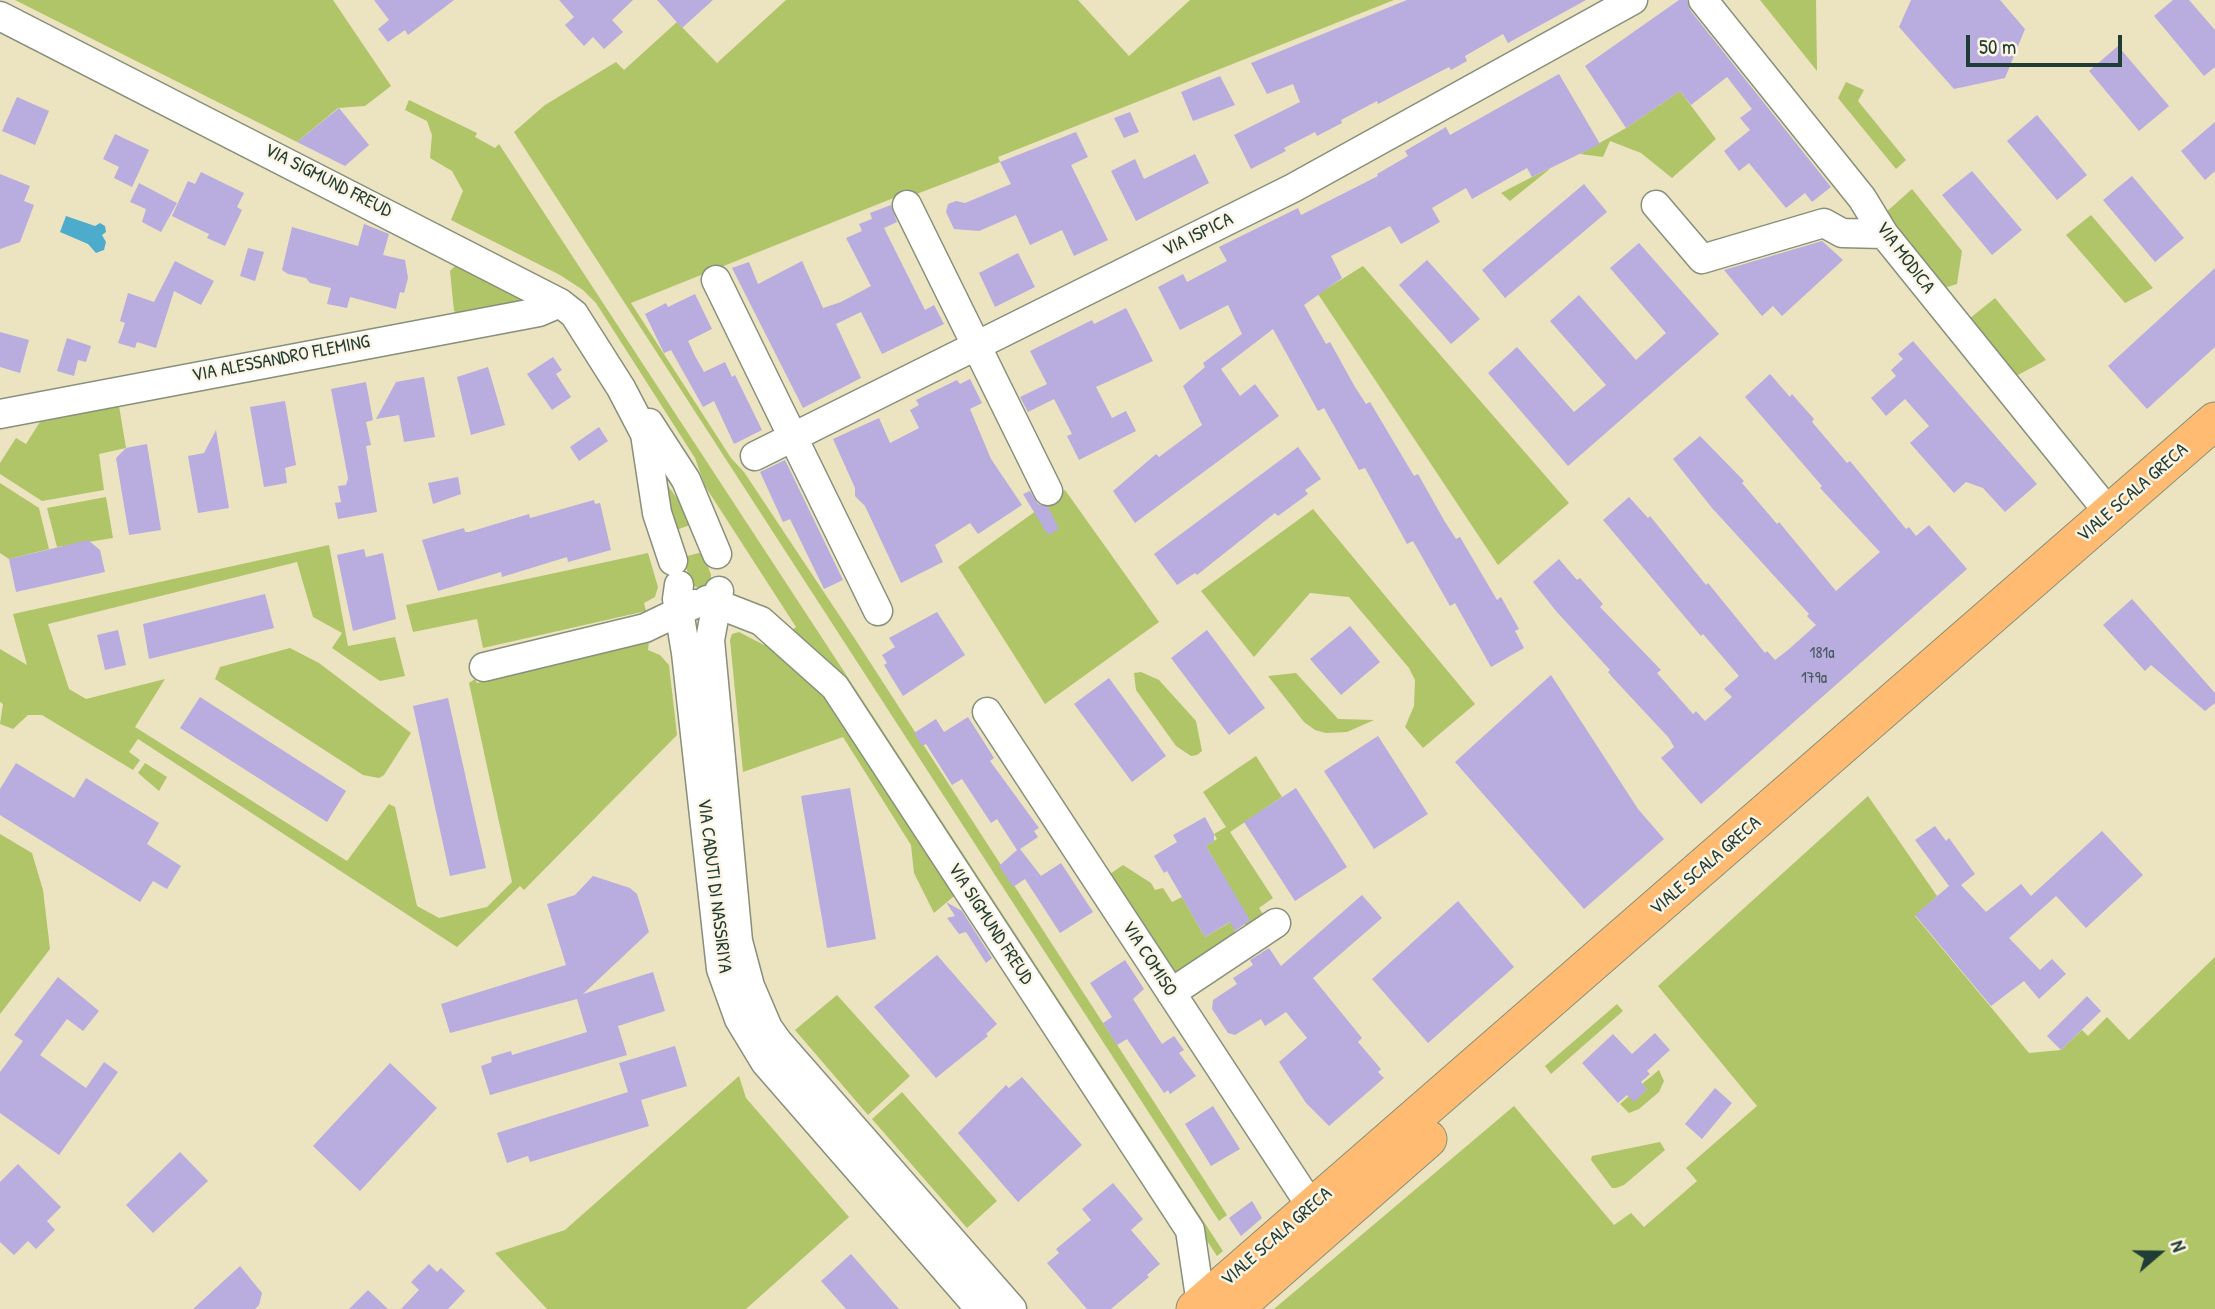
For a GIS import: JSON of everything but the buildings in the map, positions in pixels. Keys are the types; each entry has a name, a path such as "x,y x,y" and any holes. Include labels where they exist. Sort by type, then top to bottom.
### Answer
{"main road":[{"name":"VIALE SCALA GRECA","path":"1210,1307 1240,1270 1311,1206 2215,421"},
{"name":"VIALE SCALA GRECA","path":"1210,1307 2215,455"}],"street":[{"name":"VIA ISPICA","path":"755,456 1293,188 1633,0"},
{"name":"VIA MODICA","path":"1703,0 1862,198 1884,234 2110,514"},
{"name":"VIA SIGMUND FREUD","path":"0,16 560,303 574,314 621,388"},
{"path":"907,205 1048,491"},
{"path":"1656,205 1702,259 1824,223 1842,233 1884,234"},
{"path":"716,280 878,611"},
{"name":"VIA ALESSANDRO FLEMING","path":"0,414 539,312 560,303"},
{"path":"621,388 645,434 657,513 686,600"},
{"name":"VIA CADUTI DI NASSIRIYA","path":"621,388 653,429 686,481 717,554 723,579 686,600 675,637 686,653 721,970 739,1019 765,1062 980,1309"},
{"path":"686,600 683,544 691,540 704,540 717,554"},
{"path":"484,667 686,600"},
{"name":"VIA SIGMUND FREUD","path":"686,600 761,621 835,687 1190,1230 1210,1307"},
{"name":"VIA CADUTI DI NASSIRIYA","path":"686,600 710,640 738,941 750,986 768,1028 1012,1309"},
{"name":"VIA COMISO","path":"987,712 1311,1206"},
{"path":"1171,993 1276,923"},
{"path":"1197,1262 1240,1270"}],"green space":[{"path":"15,0 333,0 391,86 365,106 338,108 297,142"},
{"path":"786,0 1078,0 1129,56 1190,0 1394,0 998,157 1000,162 914,195 911,191 631,303 731,458 744,472 855,639 1227,1215 1219,1221 514,132 545,105 616,62 624,70 677,22 717,63"},
{"path":"1760,0 1816,0 1817,71"},
{"path":"1846,82 1864,90 1858,101 1906,160 1896,169 1838,98"},
{"path":"1680,91 1716,139 1672,178 1641,153 1610,141 1603,157 1580,154 1626,128"},
{"path":"409,100 477,133 475,137 495,148 499,144 1223,1251 1217,1256 828,664 788,633 796,627 705,486 695,458 596,303 583,290 560,275 451,220 463,191 452,171 430,158 432,135 427,121 405,110"},
{"path":"1551,168 1510,201 1501,193 1532,177"},
{"path":"1912,189 1962,251 1957,284 1944,288 1884,214"},
{"path":"2091,215 2153,288 2125,303 2066,235"},
{"path":"456,265 522,299 522,302 459,314 454,311 450,271"},
{"path":"1363,266 1569,503 1498,565 1318,294"},
{"path":"1995,298 2046,360 2016,376 1969,319"},
{"path":"119,406 126,448 99,454 104,490 42,501 0,474 0,463 16,438 26,444 40,422"},
{"path":"0,483 39,508 49,549 9,559 0,553"},
{"path":"666,483 693,524 676,530 673,527"},
{"path":"1065,490 1159,622 1045,704 958,567"},
{"path":"106,497 113,538 57,547 47,508"},
{"path":"1313,509 1475,704 1423,748 1405,727 1414,706 1415,680 1409,668 1349,597 1310,593 1254,657 1201,591"},
{"path":"329,545 348,646 395,637 405,676 380,681 332,648 342,633 313,617 297,562 48,624 69,689 86,699 165,679 135,727 347,861 389,804 395,807 417,906 439,918 487,907 512,882 469,683 475,679 477,683 649,642 648,650 660,655 669,665 677,735 524,890 520,886 457,947 138,739 129,752 140,760 133,770 42,715 28,715 13,729 0,724 3,704 0,702 0,649 27,665 13,614"},
{"path":"648,553 658,587 655,597 644,603 646,611 483,648 477,619 413,632 406,605"},
{"path":"699,553 704,555 711,575 711,582 700,590 691,583 685,564 687,556"},
{"path":"739,632 764,645 769,641 825,687 960,891 934,913 914,873 911,845 843,737 743,772 730,640 732,634"},
{"path":"290,648 319,663 411,733 384,775 379,778 363,775 215,679 220,667"},
{"path":"1141,672 1159,680 1196,721 1202,751 1197,755 1191,756 1176,746 1136,690 1134,673"},
{"path":"1296,673 1338,719 1374,720 1347,732 1326,733 1315,730 1304,722 1268,676"},
{"path":"1256,756 1282,797 1230,832 1273,898 1259,908 1267,920 1250,931 1245,924 1234,930 1239,939 1179,979 1110,874 1123,865 1151,883 1155,890 1163,888 1172,902 1182,897 1205,937 1241,916 1232,891 1206,846 1217,839 1214,834 1226,827 1203,792"},
{"path":"145,763 167,777 159,791 138,773"},
{"path":"1868,796 1937,896 1915,916 2029,1053 2061,1050 2082,1030 2088,1036 2107,1017 2129,1040 2215,957 2215,1309 1274,1309 1514,1106 1614,1225 1631,1213 1644,1227 1697,1181 1686,1168 1757,1106 1658,986"},
{"path":"0,834 32,853 43,890 50,949 0,1014"},
{"path":"837,995 910,1076 868,1115 795,1030"},
{"path":"1617,1004 1623,1011 1551,1074 1545,1066"},
{"path":"1659,1070 1664,1081 1659,1092 1639,1109 1629,1113 1620,1104 1629,1096 1634,1101 1647,1089 1642,1084"},
{"path":"739,1076 746,1098 849,1217 746,1309 547,1309 495,1253 565,1230"},
{"path":"902,1092 997,1201 967,1228 872,1119"},
{"path":"1660,1142 1665,1150 1624,1185 1616,1188 1612,1188 1591,1160 1592,1156"}],"water":[{"path":"66,216 95,226 100,223 105,226 106,232 102,235 106,242 104,250 96,253 88,244 60,232"}]}
